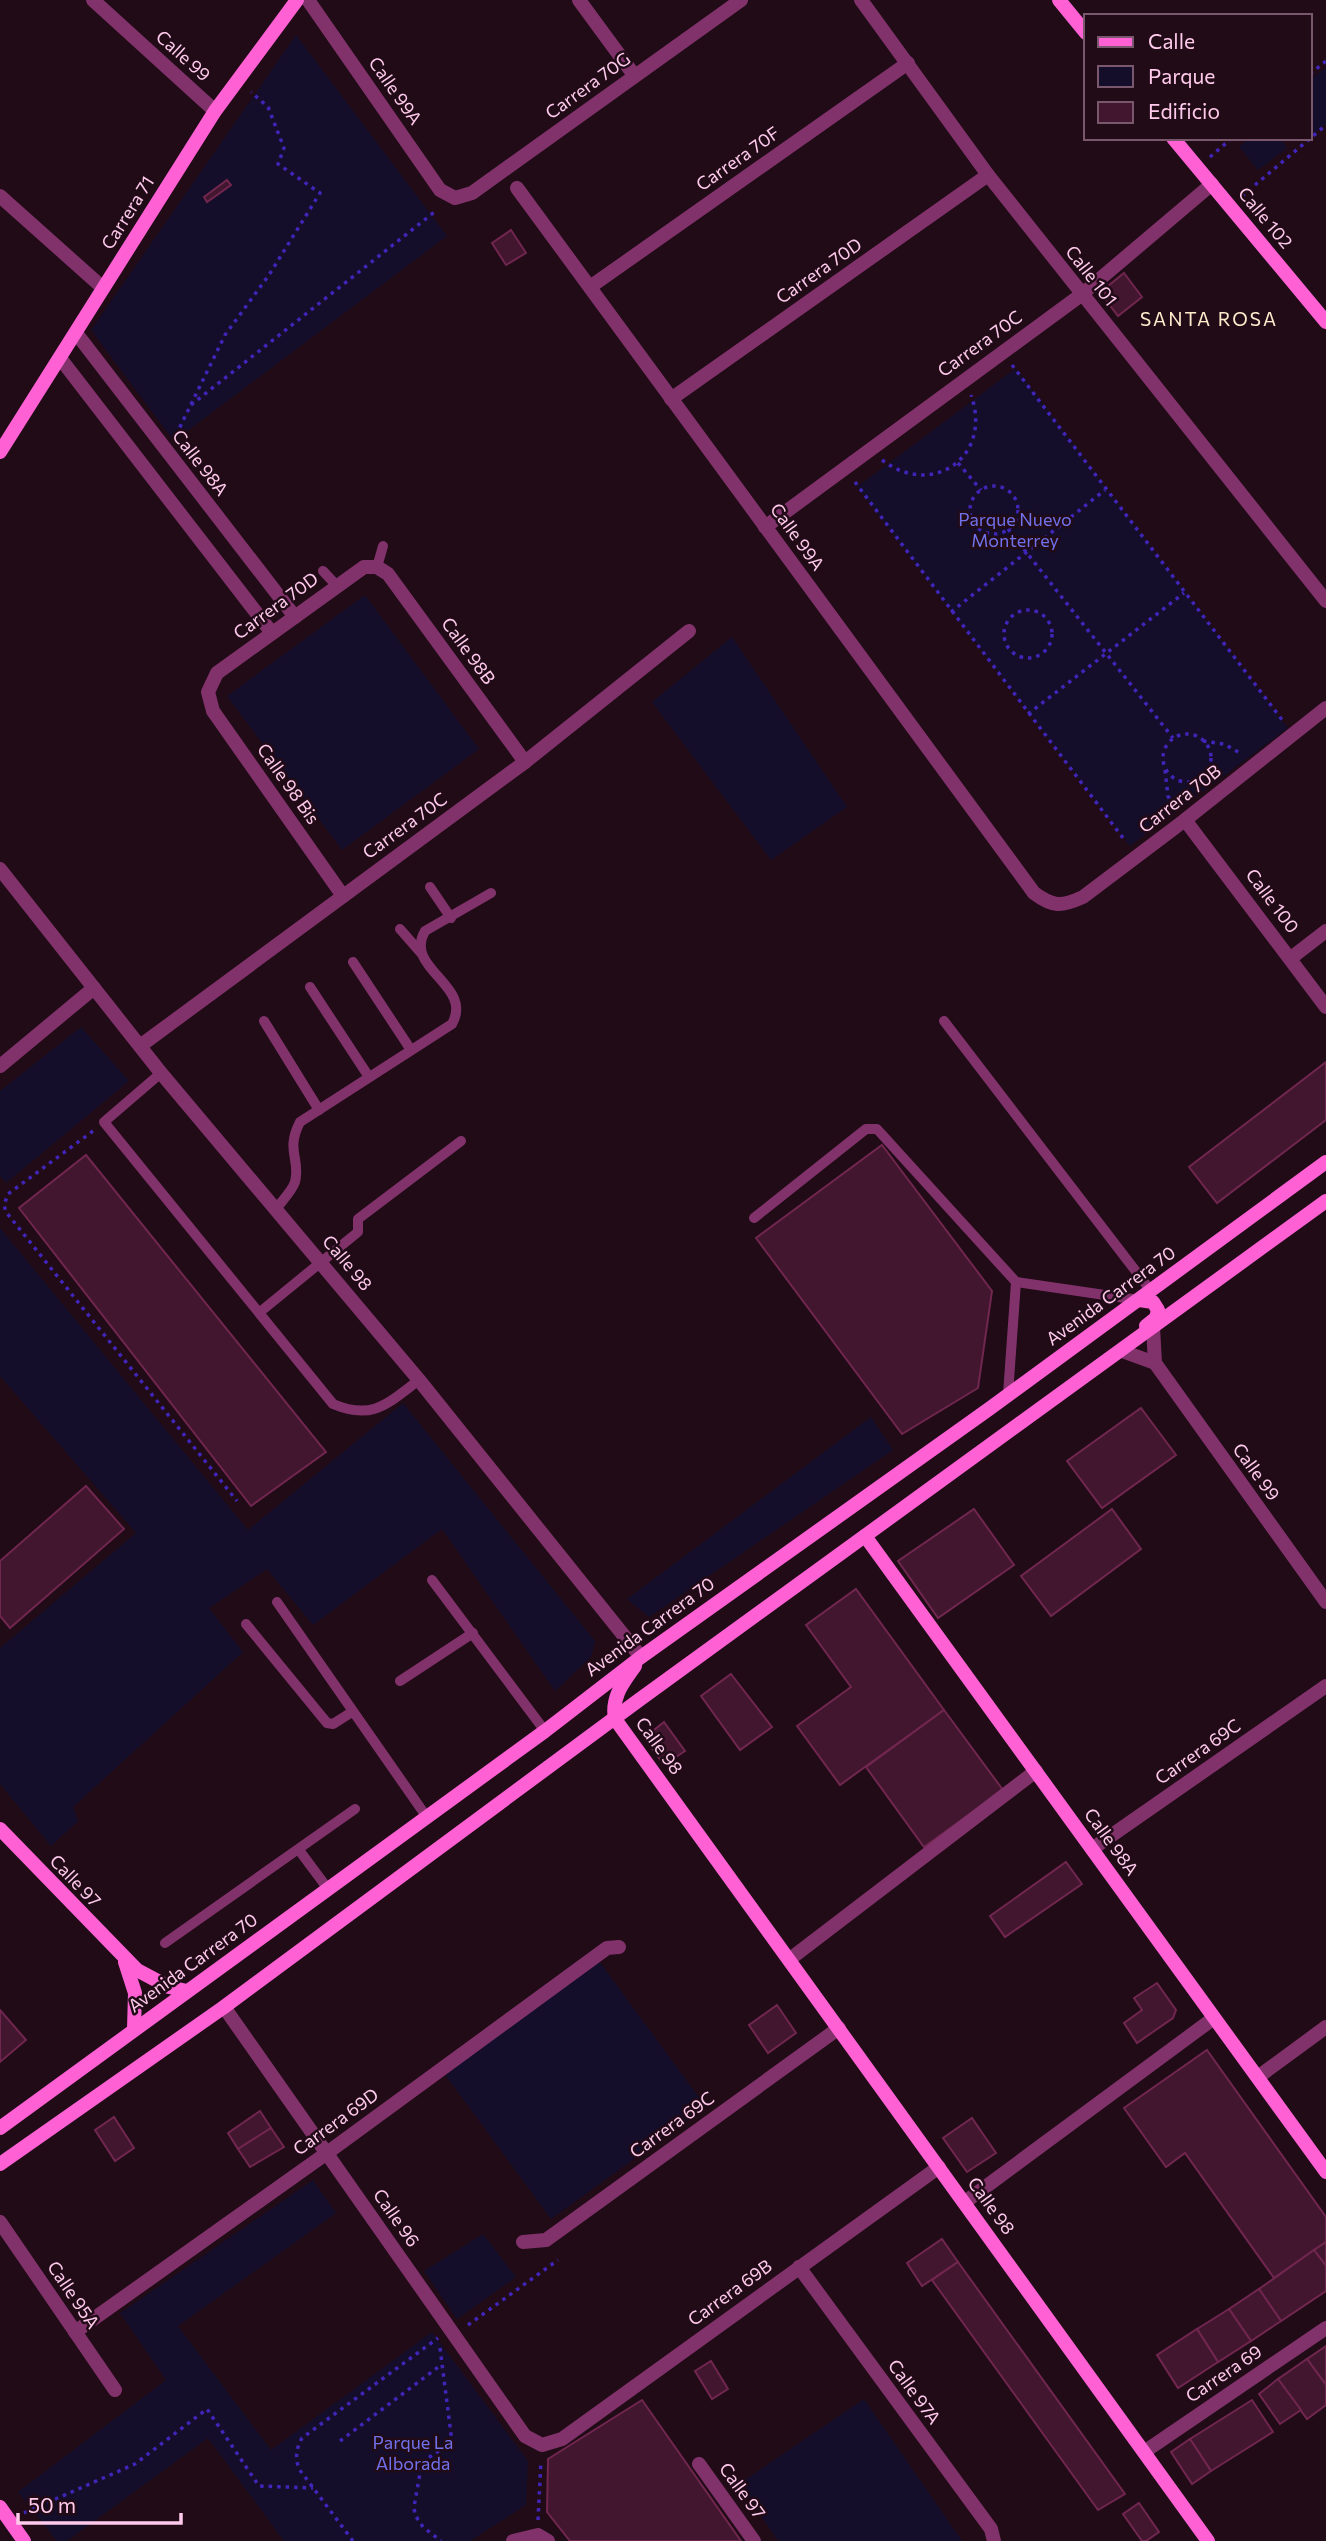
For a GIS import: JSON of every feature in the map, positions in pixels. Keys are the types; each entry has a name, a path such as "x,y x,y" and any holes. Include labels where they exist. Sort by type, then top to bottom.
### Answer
{"street":[{"name":"Calle 99","path":"93,0 215,111"},
{"name":"Carrera 71","path":"0,452 215,111 297,0"},
{"name":"Calle 99A","path":"308,0 440,190 455,198"},
{"path":"579,0 634,75"},
{"name":"Carrera 70G","path":"455,198 472,194 741,0"},
{"name":"Calle 101","path":"861,0 988,175 1326,601"},
{"path":"1059,0 1084,31"},
{"name":"Carrera 70F","path":"590,287 908,63"},
{"name":"Calle 102","path":"1175,140 1326,322"},
{"name":"Carrera 70D","path":"671,398 988,175"},
{"name":"Carrera 70C","path":"765,527 1081,295 1212,184"},
{"name":"Calle 99A","path":"517,188 1034,893 1050,905"},
{"path":"0,196 103,288"},
{"name":"Calle 98A","path":"76,332 295,617"},
{"path":"60,358 272,633"},
{"name":"Carrera 70D","path":"208,692 217,673 364,567 377,567"},
{"name":"Calle 98B","path":"377,567 388,573 525,762"},
{"name":"Carrera 70C","path":"139,1046 525,762 689,631"},
{"name":"Calle 98 Bis","path":"208,692 213,711 344,896"},
{"name":"Carrera 70B","path":"1050,905 1069,903 1083,897 1326,708"},
{"name":"Calle 100","path":"1185,820 1326,1007"},
{"name":"Calle 98","path":"0,869 139,1046 419,1380 641,1657 615,1697 612,1706 615,1719 1205,2540"},
{"path":"1291,958 1326,931"},
{"path":"0,1066 94,988"},
{"name":"Avenida Carrera 70","path":"0,2128 545,1731 641,1657 1145,1296 1326,1162"},
{"path":"0,2164 224,2007 1326,1201"},
{"path":"1122,1350 1123,1343 1156,1318 1157,1305 1145,1296"},
{"path":"1122,1350 1155,1363 1153,1327"},
{"name":"Calle 99","path":"1155,1363 1326,1602"},
{"name":"Calle 98A","path":"866,1536 1326,2172"},
{"name":"Carrera 69C","path":"1093,1849 1326,1686"},
{"path":"790,1959 1036,1772"},
{"name":"Calle 97","path":"0,1829 123,1958 152,1980 187,1991"},
{"name":"Carrera 69D","path":"75,2332 327,2153 607,1948 619,1947"},
{"name":"Calle 97","path":"123,1958 135,1993 134,2029"},
{"name":"Calle 96","path":"224,2007 327,2153 448,2333 525,2436 542,2445"},
{"path":"965,2203 1214,2018"},
{"path":"1258,2077 1326,2027"},
{"name":"Carrera 69C","path":"523,2242 546,2240 839,2028"},
{"name":"Carrera 69B","path":"542,2445 562,2439 939,2167"},
{"name":"Calle 95A","path":"0,2222 115,2390"},
{"name":"Calle 97A","path":"799,2267 991,2529 994,2541"},
{"name":"Carrera 69","path":"1144,2452 1326,2328"},
{"name":"Calle 97","path":"699,2463 754,2541"},
{"path":"0,2507 4,2523 24,2541"},
{"path":"513,2541 543,2538"}],"lane":[{"path":"377,567 383,546"},
{"path":"323,571 337,586"},
{"path":"430,887 451,918"},
{"path":"421,953 420,940 425,931 491,893"},
{"path":"276,1209 295,1185 293,1135 300,1122 452,1024 458,1014 456,1001 400,929"},
{"path":"353,961 411,1050"},
{"path":"310,987 369,1077"},
{"path":"264,1021 319,1110"},
{"path":"944,1021 1145,1296"},
{"path":"161,1073 104,1122 333,1404 364,1412 380,1409 419,1380"},
{"path":"754,1218 866,1129 872,1128 877,1129 1016,1282 1145,1296"},
{"path":"260,1312 358,1232 358,1219 461,1141"},
{"path":"1008,1394 1016,1282"},
{"path":"432,1580 545,1731"},
{"path":"277,1602 426,1816"},
{"path":"246,1625 327,1723 333,1724 352,1712"},
{"path":"400,1682 473,1633"},
{"path":"165,1943 355,1809"},
{"path":"299,1850 328,1889"}],"path":[{"path":"1312,72 1326,61"},
{"path":"169,453 225,335 269,275 320,193 278,164 284,148 268,107 239,79"},
{"path":"1312,137 1326,125"},
{"path":"1197,167 1230,140"},
{"path":"1230,206 1308,140"},
{"path":"190,407 431,214 455,198"},
{"path":"1002,352 1294,734"},
{"path":"881,459 894,470 910,475 935,474 958,463 975,438 976,409 971,395"},
{"path":"958,463 981,490"},
{"path":"853,480 1127,843"},
{"path":"996,486 1004,488 1015,498 1018,514 1008,529 991,533 976,526 970,511 971,503 981,490 996,486"},
{"path":"951,612 1105,490"},
{"path":"1008,529 1173,738"},
{"path":"1028,714 1184,593"},
{"path":"1022,610 1038,612 1045,616 1052,629 1049,647 1035,657 1017,655 1006,643 1005,627 1015,614 1022,610"},
{"path":"1175,808 1168,796 1164,768 1164,752 1173,738 1189,734 1203,741 1232,747 1242,756"},
{"path":"1164,768 1176,780 1193,782 1201,778 1210,763 1210,754 1203,741"},
{"path":"104,1122 8,1194 4,1205 15,1223 237,1501"},
{"path":"353,2541 299,2469 296,2453 302,2438 448,2333 558,2260"},
{"path":"441,2541 418,2522 414,2507 422,2462 452,2442 442,2364 448,2333"},
{"path":"340,2441 442,2364"},
{"path":"4,2523 135,2464 207,2409 259,2486 313,2487"},
{"path":"542,2445 543,2538"}],"green space":[{"path":"296,35 447,236 174,441 91,330"},
{"path":"1326,67 1326,124 1312,135 1312,78"},
{"path":"1247,140 1281,140 1287,148 1258,170 1239,147"},
{"name":"Parque Nuevo Monterrey","path":"1016,368 1288,728 1130,846 857,487"},
{"path":"365,595 479,749 342,850 227,696"},
{"path":"732,637 847,807 771,860 652,702"},
{"path":"81,1027 129,1081 6,1183 0,1176 0,1091"},
{"path":"0,1228 248,1530 403,1403 595,1641 591,1657 555,1691 442,1529 313,1625 267,1569 209,1608 243,1652 73,1807 78,1821 51,1846 0,1784 0,1648 136,1533 0,1376"},
{"path":"871,1417 893,1450 649,1617 627,1599"},
{"path":"599,1961 706,2107 551,2219 444,2073"},
{"name":"Parque La Alborada","path":"313,2180 336,2213 178,2326 271,2450 432,2332 528,2461 526,2505 470,2541 284,2541 208,2438 67,2541 57,2541 18,2492 166,2380 120,2313"},
{"path":"483,2234 516,2277 457,2319 424,2271"},
{"path":"864,2399 962,2541 778,2541 739,2484"}],"building":[{"path":"227,180 231,185 207,202 204,197"},
{"path":"511,230 526,253 506,265 492,243"},
{"path":"1124,273 1142,297 1118,316 1105,299 1105,292 1108,286"},
{"path":"1326,1062 1326,1120 1217,1203 1189,1167"},
{"path":"882,1145 992,1291 978,1388 902,1434 756,1238"},
{"path":"86,1155 326,1452 251,1506 19,1208"},
{"path":"1141,1408 1176,1455 1102,1508 1067,1461"},
{"path":"86,1486 124,1529 10,1628 0,1616 0,1561"},
{"path":"974,1509 1014,1565 938,1618 898,1561"},
{"path":"1112,1509 1141,1549 1051,1616 1021,1576"},
{"path":"856,1589 944,1710 840,1785 797,1726 851,1687 806,1625"},
{"path":"731,1674 772,1727 740,1750 701,1696"},
{"path":"944,1710 1003,1790 924,1847 866,1767"},
{"path":"664,1722 685,1751 664,1765 644,1738"},
{"path":"1066,1862 1082,1884 1005,1937 990,1916"},
{"path":"1157,1983 1176,2010 1173,2018 1137,2043 1124,2023 1142,2010 1134,1998"},
{"path":"777,2005 796,2033 768,2053 749,2025"},
{"path":"0,2010 26,2040 0,2062"},
{"path":"1207,2050 1326,2217 1326,2242 1274,2278 1185,2153 1166,2167 1124,2108"},
{"path":"260,2111 271,2128 238,2149 228,2133"},
{"path":"114,2117 134,2148 115,2161 95,2130"},
{"path":"972,2118 996,2153 967,2172 943,2138"},
{"path":"271,2128 284,2147 250,2167 238,2149"},
{"path":"942,2239 958,2262 922,2286 907,2263"},
{"path":"1326,2242 1326,2266 1314,2250"},
{"path":"1314,2250 1326,2266 1326,2291 1281,2321 1259,2289"},
{"path":"958,2262 1125,2494 1098,2510 932,2280"},
{"path":"1259,2289 1281,2321 1251,2341 1229,2309"},
{"path":"1229,2309 1251,2341 1218,2362 1197,2329"},
{"path":"1197,2329 1218,2362 1178,2388 1157,2355"},
{"path":"1326,2346 1326,2385 1307,2359"},
{"path":"1307,2359 1326,2385 1326,2405 1307,2419 1278,2379"},
{"path":"711,2361 728,2389 712,2399 695,2371"},
{"path":"1278,2379 1301,2410 1280,2424 1259,2394"},
{"path":"642,2400 741,2541 570,2541 547,2512 548,2459"},
{"path":"1252,2400 1273,2432 1211,2471 1190,2439"},
{"path":"1190,2439 1211,2471 1192,2484 1171,2452"},
{"path":"1139,2503 1159,2532 1146,2541 1142,2541 1123,2514"}],"district":[{"name":"SANTA ROSA","path":"1209,319"}]}
